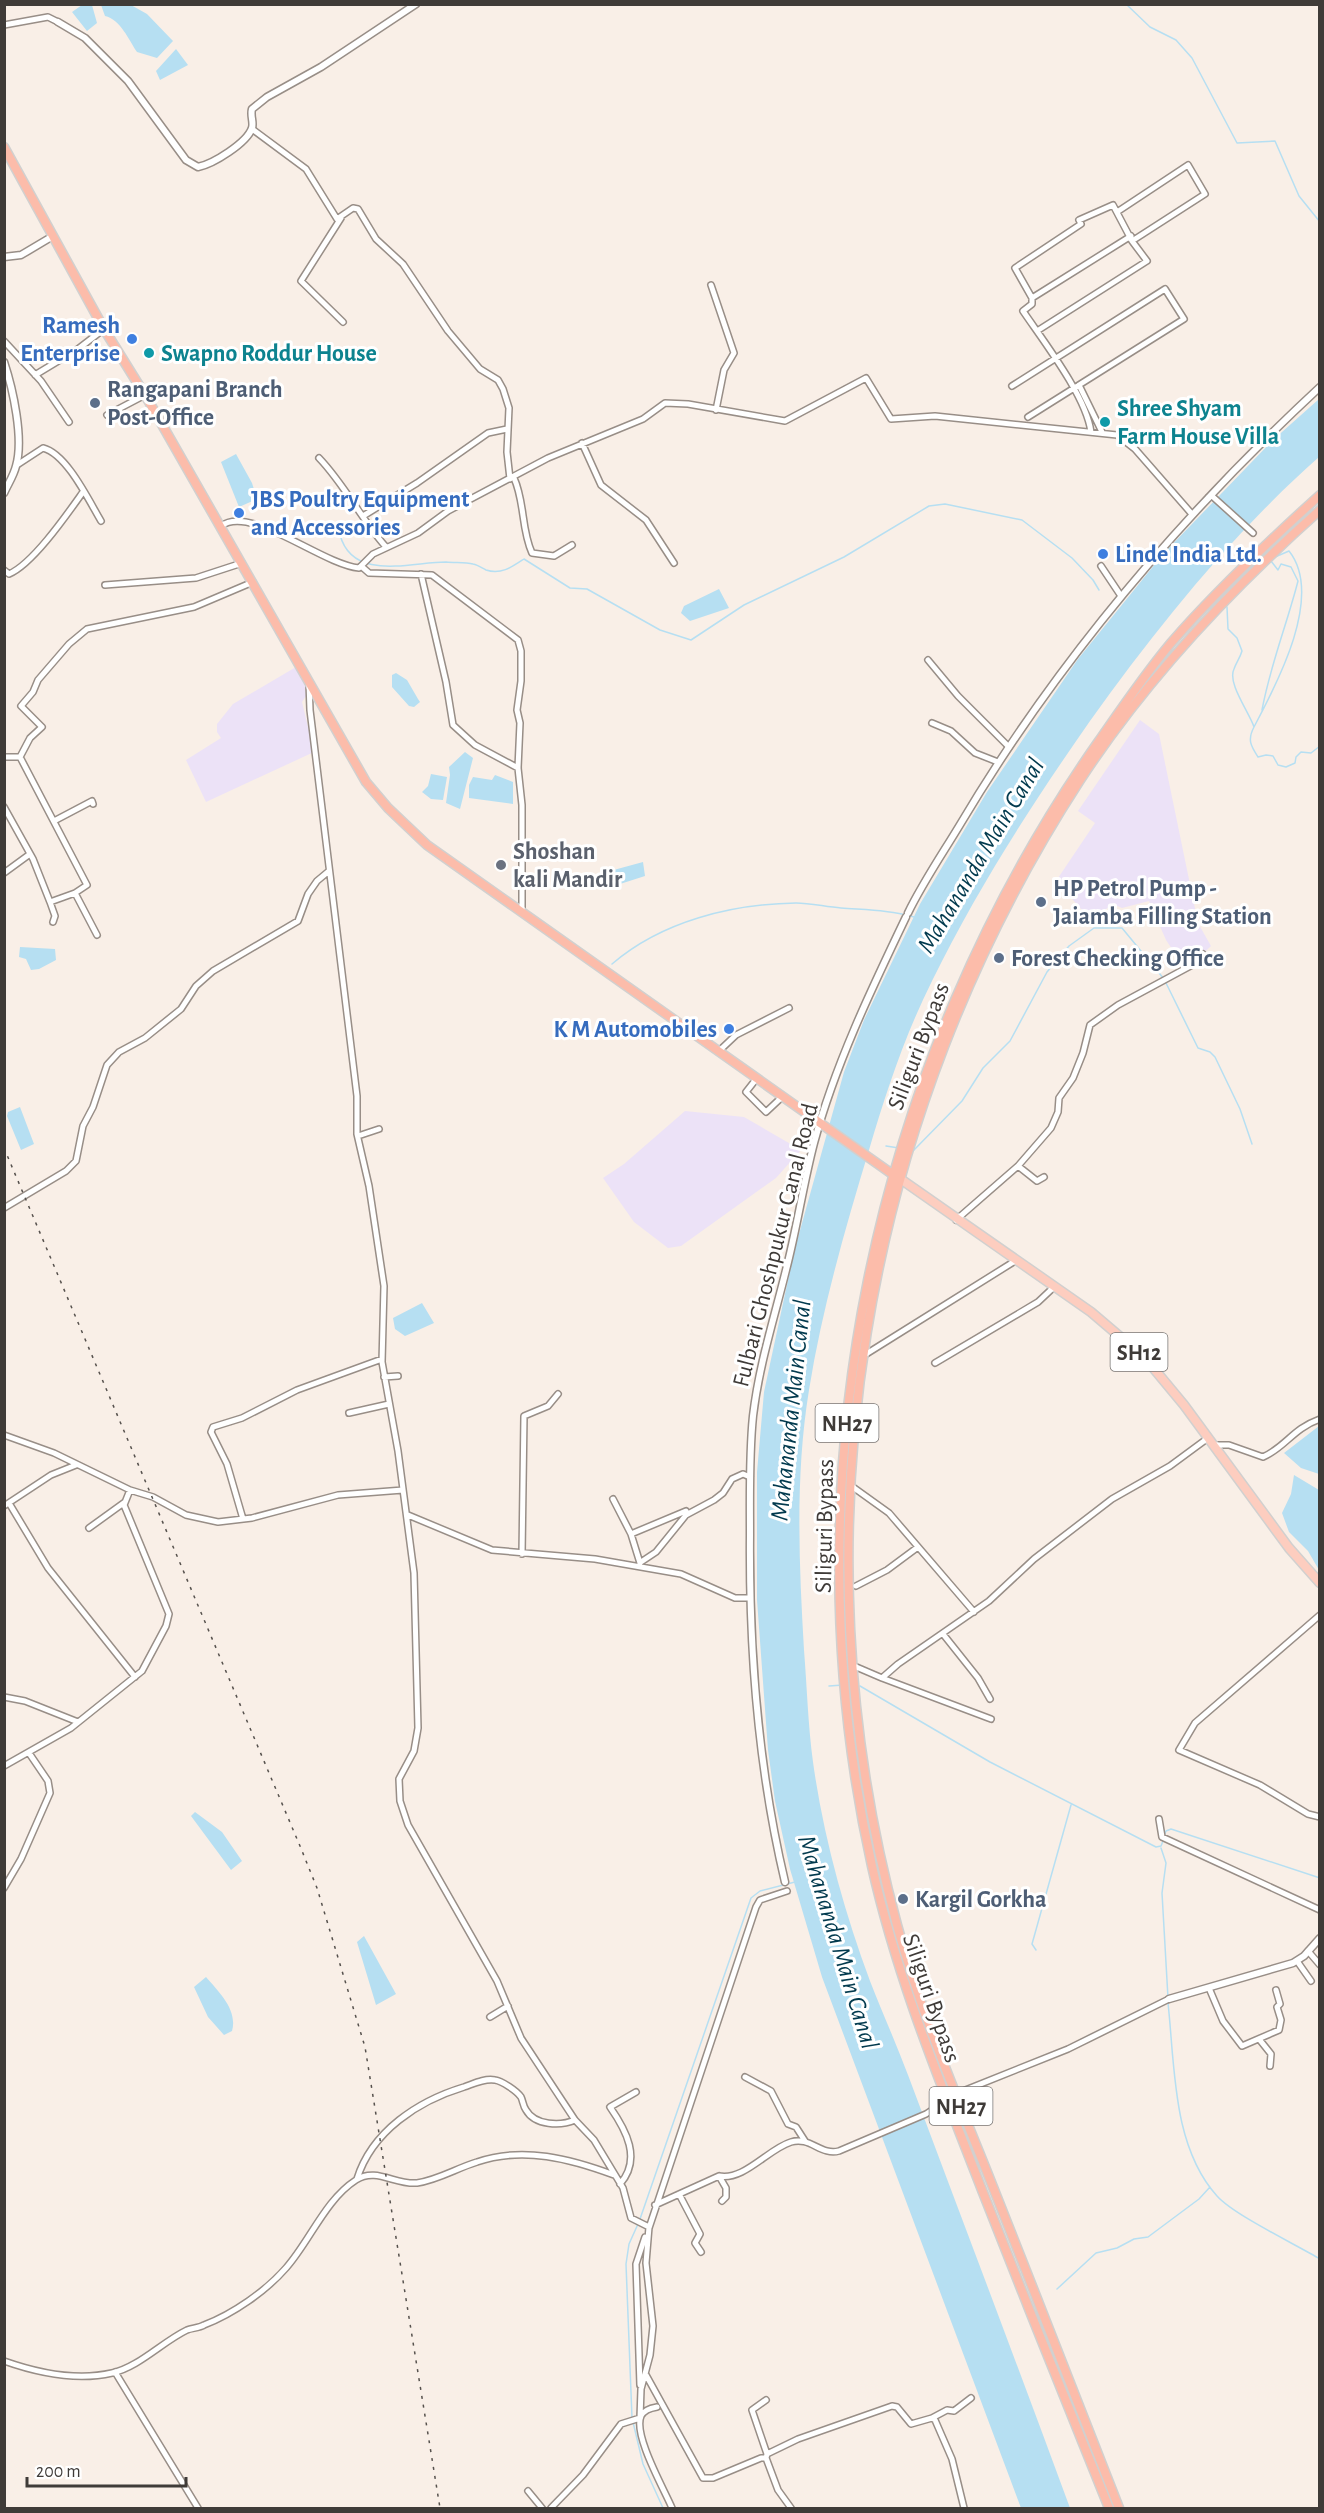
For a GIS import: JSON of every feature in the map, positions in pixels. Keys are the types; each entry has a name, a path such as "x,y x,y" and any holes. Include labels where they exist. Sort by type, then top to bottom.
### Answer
{"highway":[{"path":"4,147 104,329 221,526 366,782 388,808 427,845 902,1180"},
{"name":"Siliguri Bypass","path":"1108,2508 946,2099 907,1993 873,1870 854,1772 850,1672 841,1571 845,1436 867,1282 892,1174 943,1027 978,948 1030,848 1056,804 1141,681 1214,604 1222,588 1271,539 1320,495"},
{"name":"NH27","path":"850,1672 847,1579 849,1484 869,1311 925,1094 959,1005 988,943 1054,822 1083,775 1214,604 1230,595 1276,549 1320,510"},
{"name":"NH27","path":"850,1691 867,1789 895,1916 933,2038 1119,2508"}],"main road":[{"name":"SH12","path":"902,1180 956,1220 1091,1312 1146,1358 1289,1548 1320,1583"}],"street":[{"path":"4,25 48,17 85,38 128,81 192,166 204,166 236,146 252,129 252,110 267,97 321,67 416,4"},
{"path":"252,129 306,168 333,214 337,219 341,218"},
{"path":"1032,298 1205,194 1188,165 1117,213"},
{"path":"1037,331 1147,261 1113,205 1079,220 1081,225 1015,268 1032,298 1032,304 1023,311 1054,360 1076,387 1102,432"},
{"path":"343,322 338,314 301,281 341,218 354,208 358,209 376,239 403,264 465,352 480,369 498,380 508,401 507,429 512,479 520,492 525,536 532,553 554,556 572,545"},
{"path":"4,257 21,255 53,236"},
{"path":"711,285 734,353 724,370 716,410"},
{"path":"1012,386 1165,289 1184,319 1028,417"},
{"path":"35,375 78,349 104,329"},
{"path":"4,341 35,375 69,422"},
{"path":"4,362 10,378 18,439 17,465 4,493"},
{"path":"221,526 234,520 257,523 315,554 349,567 362,566 373,554 418,533 448,511 548,458 643,419 667,402 788,420 866,378 891,419 935,416 1117,435 1128,442 1191,513"},
{"path":"1076,387 1089,418 1091,432"},
{"name":"Fulbari Ghoshpukur Canal Road","path":"785,1882 771,1815 753,1680 750,1477 753,1414 762,1358 822,1125 859,1017 907,915 998,762 1052,683 1191,513 1210,497 1256,446 1320,387"},
{"path":"107,415 145,395"},
{"path":"363,516 417,483 488,433 507,429"},
{"path":"582,443 601,485 646,520 674,563"},
{"path":"17,465 43,448 50,450 64,463 101,521"},
{"path":"319,458 332,470 372,531 386,547"},
{"path":"4,570 9,574 25,562 57,528 83,492"},
{"path":"1210,497 1251,532"},
{"path":"105,585 196,578 242,563"},
{"path":"362,566 369,573 432,575 518,640 521,651 521,681 517,710 520,723 518,768 522,805 522,911"},
{"path":"1101,566 1121,596"},
{"path":"421,574 446,682 453,725 475,745 518,768"},
{"path":"20,757 30,738 42,727 21,705 33,692 38,680 81,633 92,628 194,607 253,582"},
{"path":"928,660 958,696 1009,747"},
{"path":"309,681 308,696 357,1096 358,1136 369,1186 384,1286 382,1359 384,1377 408,1515 414,1573 418,1728 414,1751 399,1779 400,1801 413,1836 482,1953 521,2038 575,2120 594,2140 620,2184 633,2220 647,2226"},
{"path":"932,723 951,730 975,753 998,762"},
{"path":"4,757 20,757"},
{"path":"20,757 87,885 50,902"},
{"path":"54,821 92,801 93,804"},
{"path":"4,807 30,854 55,916 53,921"},
{"path":"4,873 30,854"},
{"path":"4,1208 66,1171 76,1161 83,1126 93,1107 107,1065 119,1052 145,1038 181,1009 196,986 213,971 298,921 308,894 317,881 329,871"},
{"path":"75,892 97,934"},
{"path":"956,1220 1018,1166 1051,1128 1058,1112 1059,1098 1073,1078 1083,1053 1090,1025 1118,1005 1194,964 1203,954"},
{"path":"719,1051 735,1035 789,1008"},
{"path":"757,1078 746,1092 766,1112 782,1097"},
{"path":"358,1136 379,1129"},
{"path":"1018,1166 1037,1181 1044,1177"},
{"path":"862,1357 1015,1261"},
{"path":"935,1363 1038,1302 1055,1286"},
{"path":"243,1519 227,1464 211,1432 213,1427 242,1418 297,1390 382,1359"},
{"path":"384,1377 398,1376"},
{"path":"522,1554 524,1416 548,1406 558,1394"},
{"path":"349,1413 389,1404"},
{"path":"882,1678 898,1664 974,1612 1034,1559 1103,1506 1170,1466 1211,1442 1229,1445 1263,1457 1272,1453 1294,1431 1320,1419"},
{"path":"4,1435 30,1443 130,1490 153,1497 186,1515 218,1522 243,1519 338,1495 403,1490"},
{"path":"76,1465 51,1475 7,1504 48,1568 135,1677"},
{"path":"635,1567 656,1552 686,1515 703,1507 723,1493 732,1479 743,1474 750,1477"},
{"path":"849,1484 888,1513 974,1612"},
{"path":"89,1528 125,1502 130,1490"},
{"path":"613,1499 631,1534 641,1562"},
{"path":"4,1766 78,1722 142,1671 166,1626 169,1614 125,1502"},
{"path":"631,1534 701,1505 703,1507"},
{"path":"408,1515 441,1531 492,1550 595,1559 681,1574 735,1598 750,1598"},
{"path":"856,1586 887,1570 918,1547"},
{"path":"1320,1616 1195,1723 1179,1750 1260,1785 1308,1814 1320,1817"},
{"path":"943,1634 978,1678 990,1699"},
{"path":"850,1672 882,1678 991,1719"},
{"path":"4,1697 25,1701 78,1722"},
{"path":"4,1888 50,1793 48,1781 29,1753"},
{"path":"1159,1819 1165,1838 1320,1910"},
{"path":"672,2508 644,2445 638,2419 640,2390 636,2264 756,1907 760,1900 787,1890"},
{"path":"745,2077 771,2091 788,2124 796,2127 806,2141 832,2153 926,2114 946,2099 1068,2049 1168,2000 1297,1961 1320,1938"},
{"path":"1308,1951 1320,1965"},
{"path":"1297,1961 1311,1981"},
{"path":"1209,1988 1223,2021 1238,2045 1242,2046 1279,2030 1281,2026 1277,2007 1280,2004 1276,1990"},
{"path":"490,2017 508,2006"},
{"path":"1259,2039 1271,2054 1270,2066"},
{"path":"4,2361 55,2374 84,2376 115,2372 188,2330 205,2325 258,2293 285,2269 327,2211 357,2179 371,2148 408,2112 424,2101 483,2080 502,2082 518,2092 526,2111 542,2121 565,2124 575,2120"},
{"path":"620,2184 628,2175 632,2150 626,2133 610,2107 636,2092"},
{"path":"655,2205 719,2176 725,2177 739,2172 785,2144 806,2141"},
{"path":"357,2179 374,2174 397,2182 417,2182 478,2161 506,2155 577,2161 614,2175"},
{"path":"719,2176 726,2188 726,2197 722,2201"},
{"path":"680,2194 700,2234 695,2243 701,2252"},
{"path":"640,2390 646,2374 653,2325 646,2263 647,2226"},
{"path":"115,2372 198,2508"},
{"path":"646,2374 651,2387 674,2421 703,2478 713,2478 766,2456 798,2439 887,2406 897,2407 911,2424 932,2418 947,2410 954,2410 971,2398"},
{"path":"766,2400 752,2410 778,2490 791,2508"},
{"path":"551,2508 583,2475 603,2445 624,2422 638,2419 646,2410 657,2407"},
{"path":"932,2418 952,2459 964,2508"},
{"path":"528,2491 542,2508"}],"shaded area":[{"path":"296,667 305,686 306,696 302,702 314,752 206,802 186,760 221,738 217,732 217,724 233,704"},
{"path":"1140,720 1159,734 1198,923 1211,946 1194,962 1182,964 1166,940 1149,901 1122,908 1113,904 1091,920 1056,881 1095,823 1078,811"},
{"path":"685,1111 744,1117 801,1150 776,1178 681,1246 668,1248 634,1222 603,1178 624,1164"}],"water":[{"path":"82,5 92,5 97,23 87,31 72,12"},
{"path":"101,5 131,5 147,14 173,41 157,58 137,52 120,26 105,16"},
{"path":"176,49 188,65 160,80 156,71"},
{"name":"Mahananda Main Canal","path":"1319,399 1319,457 1226,549 1142,650 1026,815 949,947 913,1022 882,1107 835,1269 820,1329 809,1390 802,1454 799,1520 810,1734 822,1817 843,1900 860,1954 908,2075 1070,2508 1021,2508 822,1977 790,1869 775,1801 768,1750 757,1600 757,1472 764,1392 794,1252 844,1072 864,1020 920,904 987,792 1078,659 1164,553 1273,440"},
{"path":"236,454 252,483 257,499 239,507 221,462"},
{"path":"719,589 729,608 690,621 681,613 684,606"},
{"path":"396,673 407,680 420,702 414,707 409,706 392,687 392,675"},
{"path":"465,752 473,758 460,809 446,803 449,767"},
{"path":"431,774 447,777 443,800 431,799 422,792 428,786"},
{"path":"495,775 513,782 513,804 469,798 469,785 473,777 492,780"},
{"path":"643,862 645,876 620,884 612,881 610,871"},
{"path":"20,947 55,949 56,960 39,969 31,970 26,959 19,957"},
{"path":"20,1107 34,1144 21,1150 7,1116 8,1112"},
{"path":"422,1303 434,1323 405,1336 395,1329 393,1318"},
{"path":"1319,1426 1319,1474 1301,1468 1284,1453"},
{"path":"1294,1475 1319,1490 1319,1570 1308,1551 1289,1532 1282,1513 1291,1494"},
{"path":"195,1812 222,1832 242,1861 231,1870 191,1816"},
{"path":"364,1936 396,1994 376,2005 357,1942"},
{"path":"206,1977 230,2009 232,2031 224,2035 208,2017 194,1987"}],"waterway":[{"path":"1126,4 1150,27 1176,40 1192,58 1237,143 1275,141 1299,196 1320,222"},
{"path":"340,535 347,550 357,559 385,566 446,562 475,564 486,570 497,572 524,559 570,588 587,589 660,630 691,640 744,605 844,557 929,506 945,504 1022,520 1072,558 1093,580 1099,590"},
{"path":"1254,727 1285,663 1300,614 1302,591 1299,569 1289,551 1275,557"},
{"path":"1262,710 1269,677 1298,581 1291,567 1281,564 1278,570 1271,561"},
{"path":"1227,607 1228,629 1237,638 1242,651 1234,669 1233,682 1254,727 1251,736 1253,750 1258,757 1273,756 1278,765 1286,767 1295,763 1296,757 1301,752 1311,753 1320,746"},
{"name":"Mahananda Main Canal","path":"612,964 653,936 675,926 723,911 747,907 802,903 914,917"},
{"path":"913,1151 962,1101 983,1068 1010,1041 1047,972 1069,946 1094,928 1122,928 1164,979"},
{"path":"1166,983 1198,1048 1210,1052 1215,1057 1240,1109 1252,1144"},
{"path":"886,1146 899,1148"},
{"path":"829,1686 843,1685"},
{"path":"860,1686 990,1762 1156,1847 1161,1846 1163,1841"},
{"path":"1036,1950 1032,1944 1071,1805"},
{"path":"1164,1836 1166,1831 1171,1829 1320,1878"},
{"path":"1161,1848 1166,1863 1162,1893 1168,1998"},
{"name":"Mahananda Main Canal","path":"640,2219 751,1898 760,1891 795,1882"},
{"path":"1168,2003 1178,2104 1191,2154 1202,2176 1225,2204 1320,2259"},
{"path":"1057,2289 1096,2253 1117,2248 1134,2239 1148,2237 1199,2199 1210,2187"},
{"path":"632,2418 626,2264 629,2244 638,2224"},
{"path":"633,2422 643,2464 663,2508"}],"railway":[{"path":"4,1148 317,1888 365,2047 440,2508"}],"place":[{"name":"Ramesh Enterprise","path":"132,339"},
{"name":"Swapno Roddur House","path":"149,353"},
{"name":"Rangapani Branch Post-Office","path":"95,403"},
{"name":"Shree Shyam Farm House Villa","path":"1105,422"},
{"name":"JBS Poultry Equipment and Accessories","path":"239,513"},
{"name":"Linde India Ltd.","path":"1103,554"},
{"name":"Shoshan kali Mandir","path":"501,865"},
{"name":"HP Petrol Pump - Jaiamba Filling Station","path":"1041,902"},
{"name":"Forest Checking Office","path":"999,958"},
{"name":"K M Automobiles","path":"729,1029"},
{"name":"Kargil Gorkha","path":"903,1899"}]}
